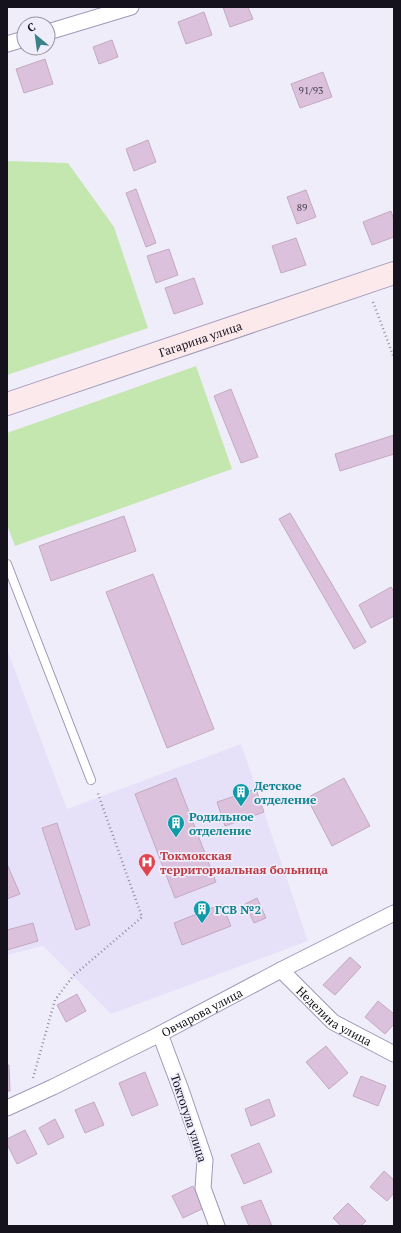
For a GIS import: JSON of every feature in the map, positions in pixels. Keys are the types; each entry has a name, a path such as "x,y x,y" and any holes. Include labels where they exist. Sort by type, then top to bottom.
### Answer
{"main road":[{"name":"Гагарина улица","path":"7,404 365,282 394,274"}],"street":[{"path":"56,30 131,7"},
{"name":"Овчарова улица","path":"7,1108 27,1100 160,1034 281,970 394,913"},
{"name":"Неделина улица","path":"281,970 333,1022 394,1054"},
{"name":"Токтогула улица","path":"160,1034 205,1160 203,1188 217,1226"}],"lane":[{"path":"7,564 91,780"}],"path":[{"path":"365,282 394,358"},
{"path":"27,1100 55,1000 73,976 142,917 100,796 91,780"}],"shaded area":[{"name":"Токмокская территориальная больница","path":"7,649 67,809 241,744 308,941 111,1014 43,946 7,955"}],"green space":[{"path":"7,161 68,163 114,227 148,328 7,375"},
{"path":"196,366 232,469 15,546 7,525 7,433"}],"building":[{"path":"223,7 248,7 253,19 230,27"},
{"path":"204,12 212,35 186,44 178,22"},
{"path":"112,40 118,57 99,64 93,47"},
{"path":"45,59 53,84 24,93 16,69"},
{"path":"323,72 332,97 300,108 291,84"},
{"path":"148,140 156,162 134,171 126,149"},
{"path":"136,189 156,243 146,247 126,193"},
{"path":"306,190 316,217 297,224 287,197"},
{"path":"391,211 394,220 394,237 372,245 363,222"},
{"path":"296,238 306,265 281,273 272,246"},
{"path":"169,249 178,275 156,283 147,256"},
{"path":"194,278 203,304 174,314 165,288"},
{"path":"231,389 258,457 241,463 214,396"},
{"path":"394,435 394,454 340,471 335,454"},
{"path":"290,513 366,642 354,649 279,519"},
{"path":"124,516 136,551 51,581 39,546"},
{"path":"153,574 214,729 167,748 106,592"},
{"path":"391,587 394,592 394,616 371,628 359,605"},
{"name":"Родильное отделение","path":"176,778 216,882 175,898 135,794"},
{"path":"344,778 370,826 332,846 307,798"},
{"name":"Детское отделение","path":"256,789 264,812 225,826 217,802"},
{"path":"57,823 90,925 76,930 42,828"},
{"path":"7,864 20,894 7,899"},
{"path":"257,898 266,918 254,923 245,904"},
{"name":"ГСВ №2","path":"222,904 231,926 182,945 174,923"},
{"path":"33,923 38,941 7,950 7,930"},
{"path":"350,957 361,967 335,995 323,985"},
{"path":"77,994 86,1011 66,1022 57,1005"},
{"path":"378,1001 394,1014 394,1024 385,1034 365,1017"},
{"path":"326,1046 348,1073 329,1089 306,1062"},
{"path":"7,1065 9,1065 10,1091 7,1091"},
{"path":"145,1072 158,1105 132,1116 119,1083"},
{"path":"361,1076 386,1086 378,1106 353,1096"},
{"path":"269,1099 275,1116 251,1126 245,1109"},
{"path":"94,1102 104,1125 85,1133 75,1110"},
{"path":"55,1119 64,1137 48,1145 39,1128"},
{"path":"25,1130 37,1154 17,1164 7,1144 7,1139"},
{"path":"259,1143 272,1172 244,1184 231,1155"},
{"path":"384,1171 394,1180 394,1193 387,1201 370,1187"},
{"path":"193,1186 204,1208 183,1218 172,1196"},
{"path":"261,1200 272,1226 249,1226 241,1207"},
{"path":"348,1203 366,1221 361,1226 341,1226 333,1218"}],"place":[{"name":"Детское отделение","path":"241,807"},
{"name":"Родильное отделение","path":"176,838"},
{"name":"Токмокская территориальная больница","path":"147,877"},
{"name":"ГСВ №2","path":"202,924"}]}
